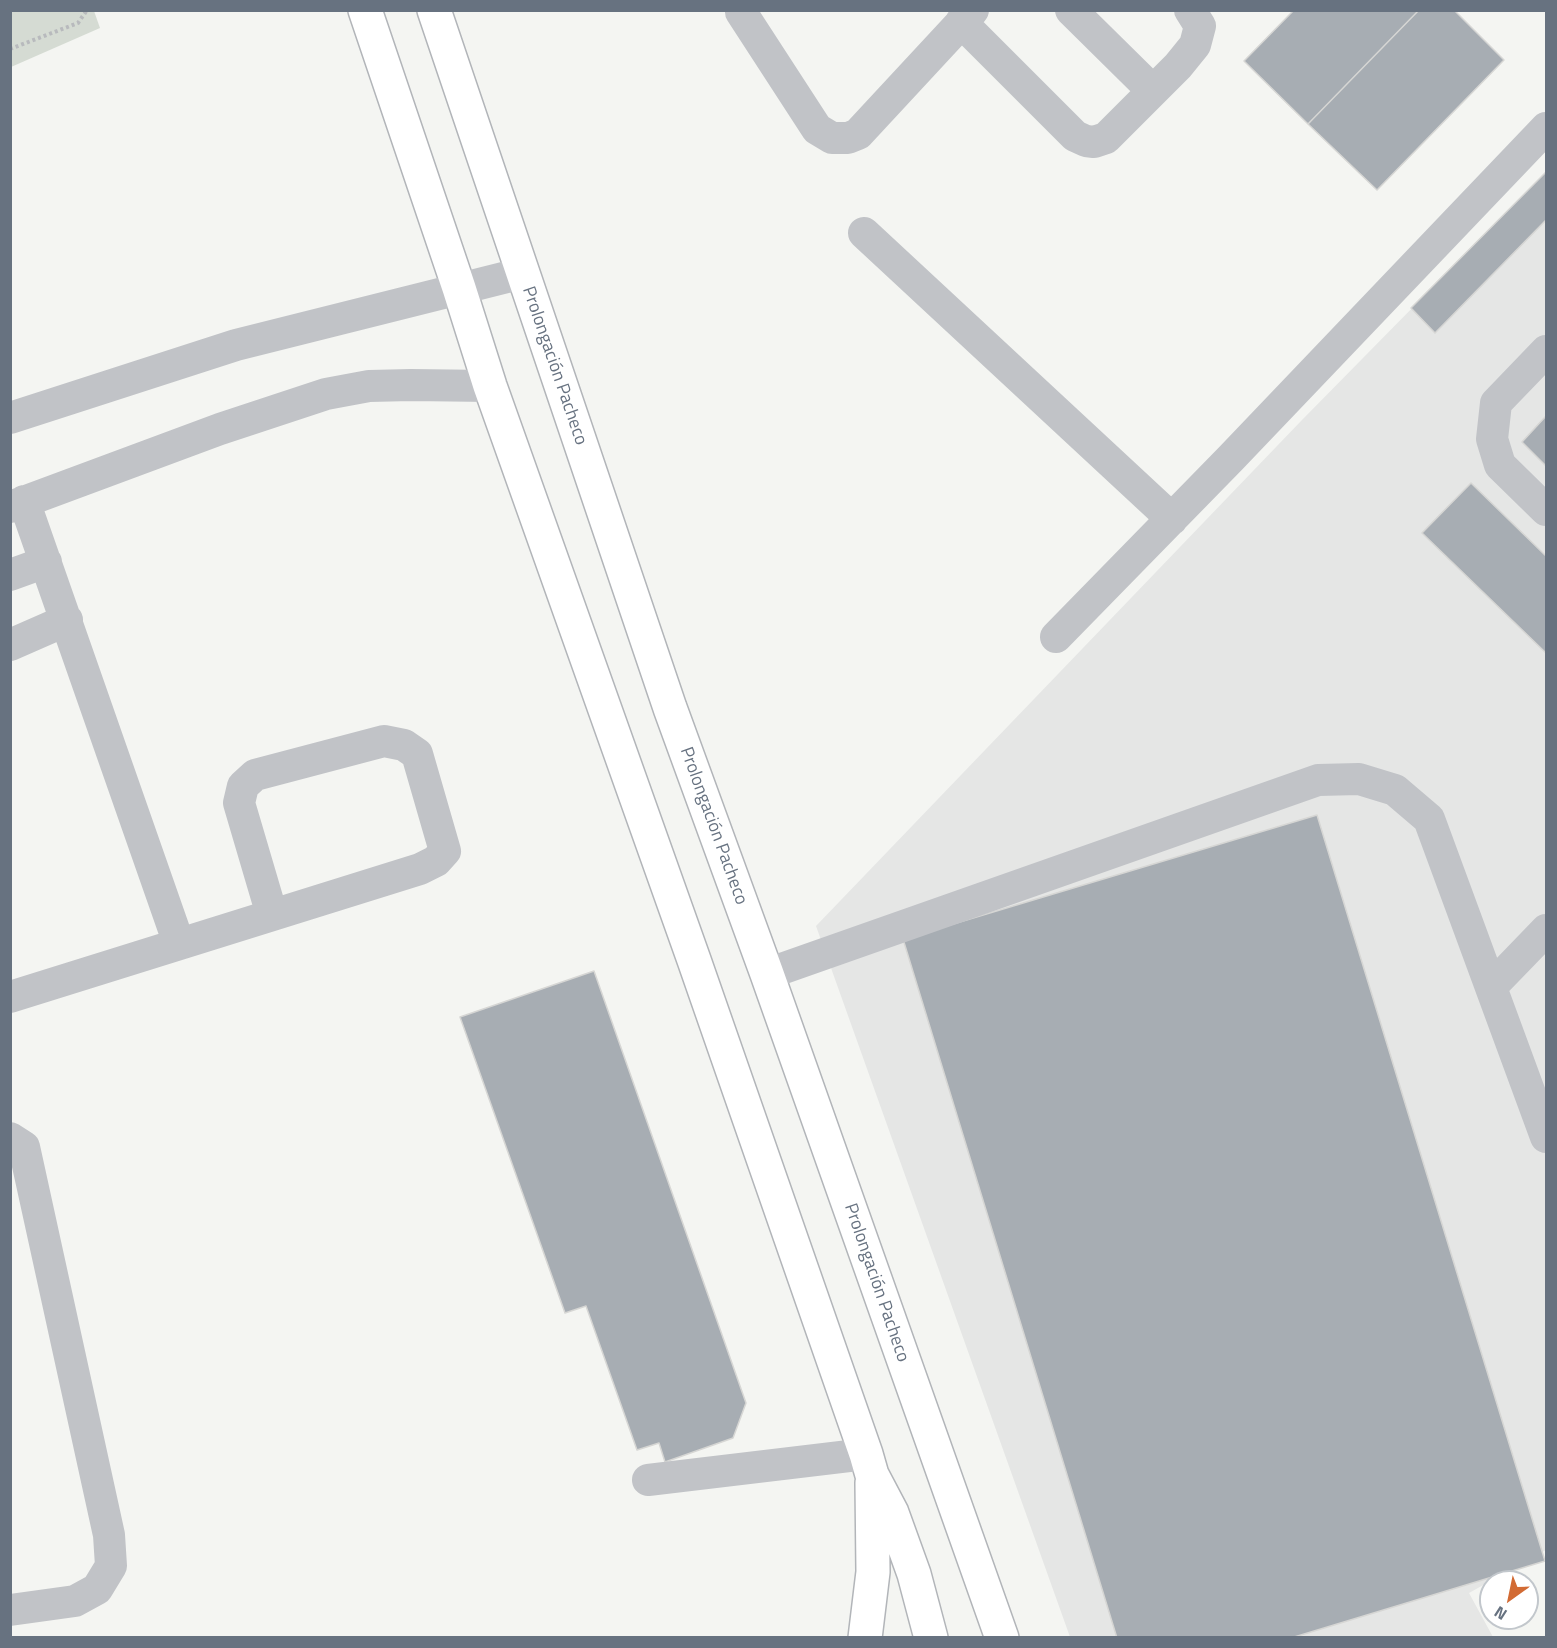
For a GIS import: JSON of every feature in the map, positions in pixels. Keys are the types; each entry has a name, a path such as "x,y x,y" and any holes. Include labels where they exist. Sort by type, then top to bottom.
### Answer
{"main road":[{"path":"365,10 490,386 694,960 869,1465 892,1514 914,1574 931,1638"},
{"name":"Prolongación Pacheco","path":"434,10 666,697 767,974 1002,1638"},
{"path":"865,1638 873,1572 869,1465"}],"lane":[{"path":"1071,10 1153,91"},
{"path":"741,12 817,129 831,138 848,138 858,134 967,16 1075,136 1094,142 1106,138 1178,66 1195,45 1200,26 1190,10"},
{"path":"1056,637 1231,458 1546,128"},
{"path":"864,233 1172,519"},
{"path":"10,418 236,345 523,273"},
{"path":"1546,351 1496,403 1492,439 1500,465 1546,510"},
{"path":"179,944 46,562 17,504 220,429 326,394 369,386 490,386"},
{"path":"10,575 46,562"},
{"path":"10,645 67,620"},
{"path":"10,997 420,869 436,861 445,851 417,754 404,745 384,741 255,775 243,786 239,803 272,915"},
{"path":"767,974 1318,780 1359,778 1395,790 1429,819 1546,1137"},
{"path":"1491,987 1546,930"},
{"path":"10,1138 24,1148 109,1535 111,1566 97,1588 75,1601 10,1610"},
{"path":"648,1480 869,1465"}],"path":[{"path":"10,49 78,23 87,10"}],"shaded area":[{"path":"11,10 94,11 100,28 11,67"},
{"path":"1546,172 1546,1550 1510,1570 1479,1570 1479,1587 1469,1593 1479,1611 1479,1630 1489,1630 1493,1637 1070,1637 816,926 1301,421"}],"building":[{"path":"1294,10 1419,10 1308,124 1244,61"},
{"path":"1419,10 1454,10 1504,60 1377,190 1308,124"},
{"path":"1546,172 1546,220 1435,333 1411,308"},
{"path":"1546,416 1546,466 1522,442"},
{"path":"1471,483 1546,556 1546,653 1422,533"},
{"path":"1317,815 1545,1561 1515,1570 1479,1570 1479,1581 1291,1638 1117,1638 903,939"},
{"path":"594,971 746,1403 733,1438 665,1462 659,1443 637,1450 586,1306 565,1313 460,1017"}]}
